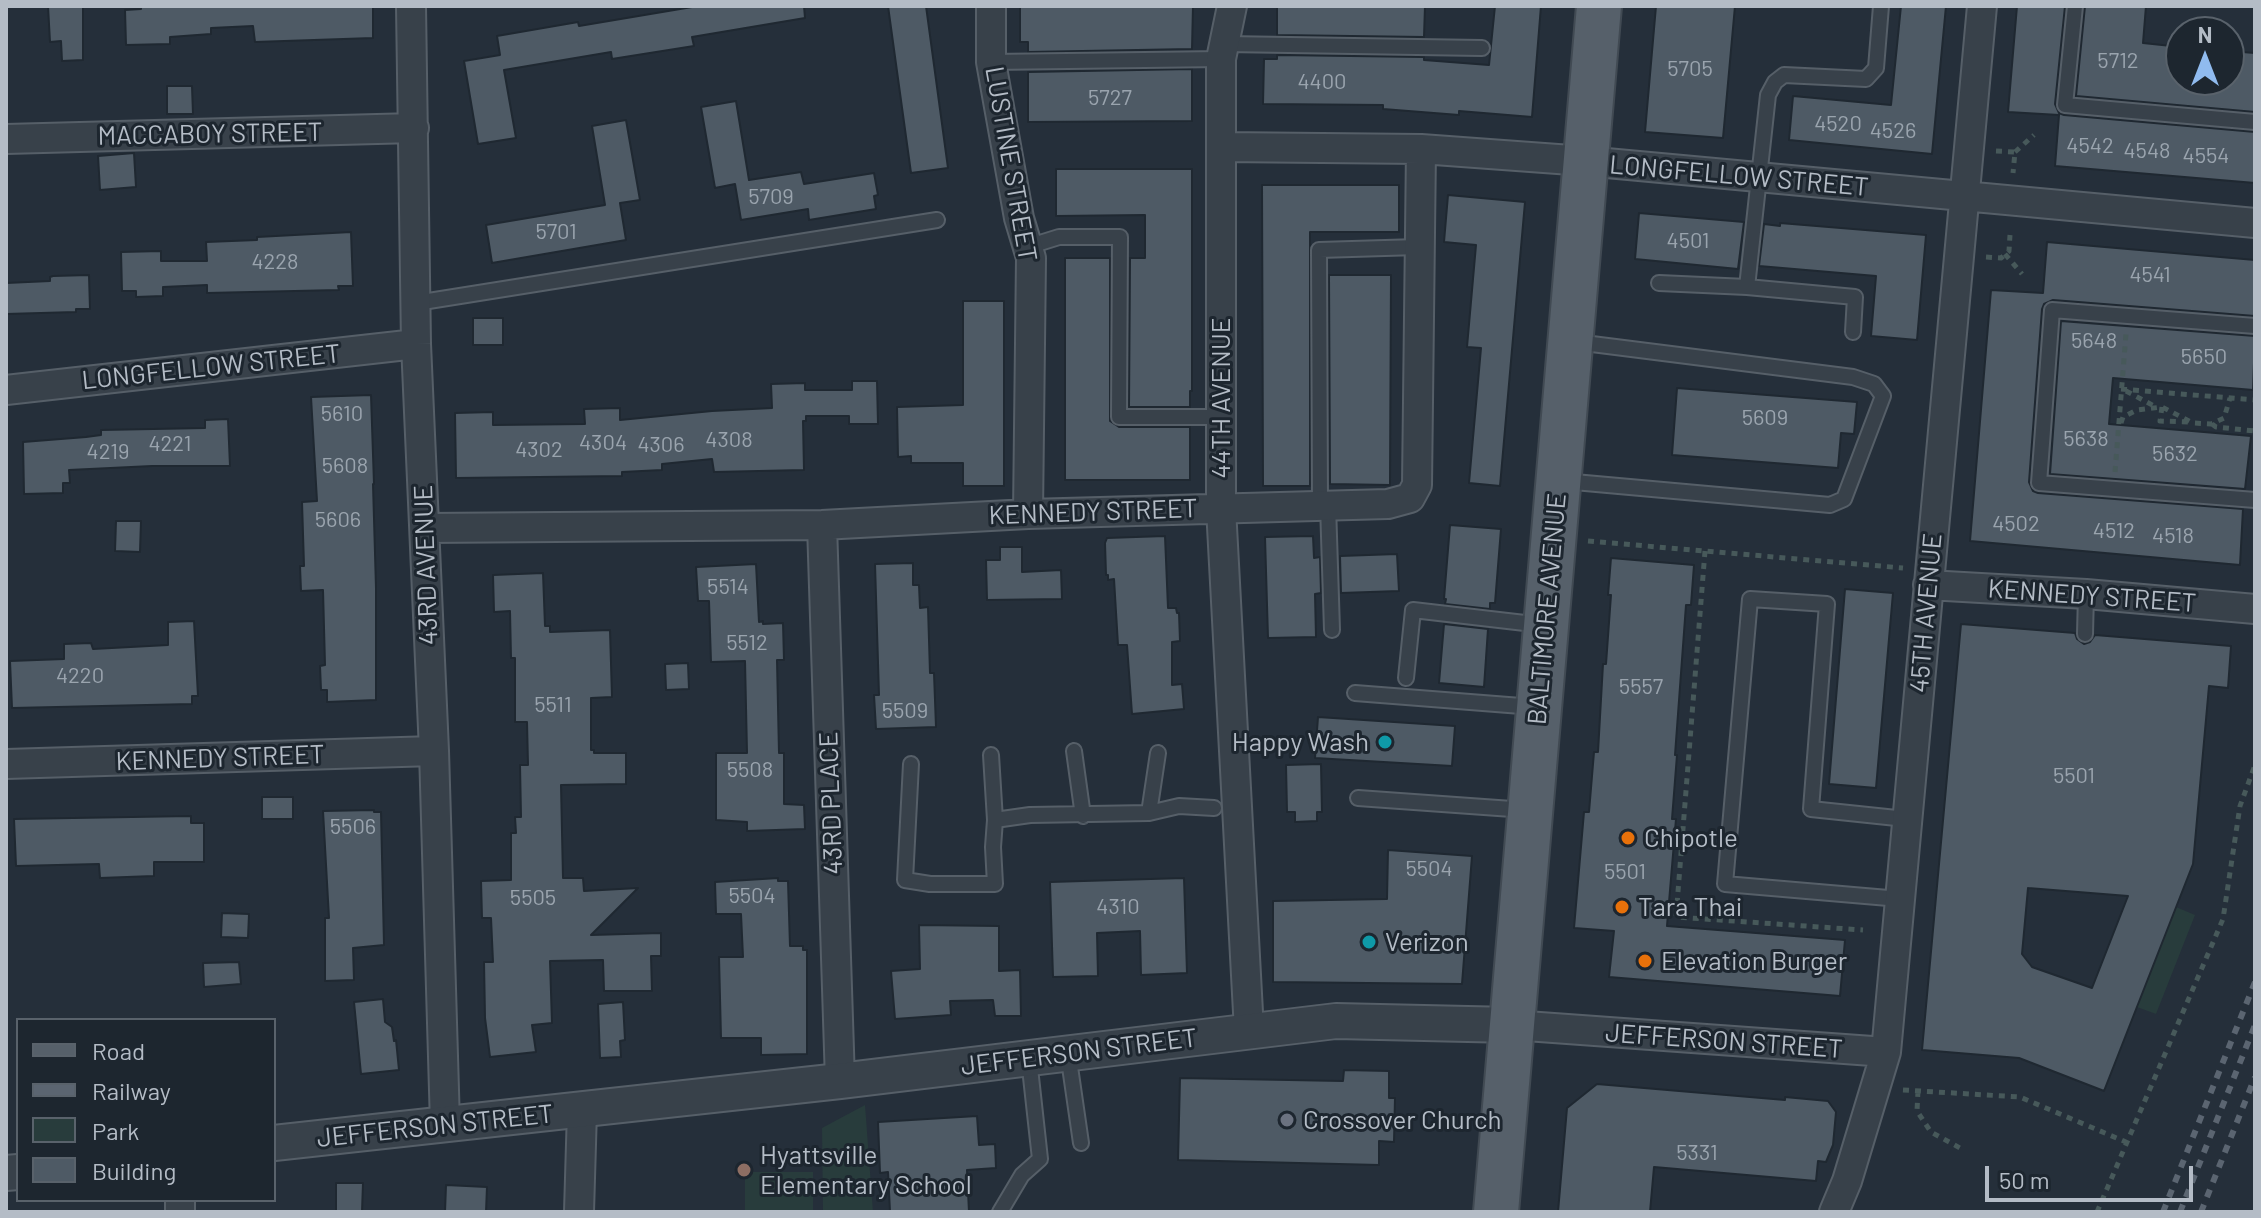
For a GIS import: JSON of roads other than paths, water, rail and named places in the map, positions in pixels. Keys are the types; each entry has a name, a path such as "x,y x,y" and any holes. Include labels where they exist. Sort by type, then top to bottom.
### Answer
{"main road":[{"name":"BALTIMORE AVENUE","path":"1496,1212 1599,6"}],"street":[{"name":"43RD AVENUE","path":"411,6 416,344 434,751 445,1124"},
{"name":"LUSTINE STREET","path":"991,6 991,62 1019,218 1031,258 1028,514"},
{"name":"44TH AVENUE","path":"1232,6 1223,51 1221,508 1249,1031"},
{"name":"45TH AVENUE","path":"1834,1212 1847,1181 1886,1052 1982,6"},
{"name":"MACCABOY STREET","path":"6,139 414,128"},
{"name":"LONGFELLOW STREET","path":"1223,147 1421,149 1585,161 2255,223"},
{"name":"KENNEDY STREET","path":"425,528 822,525 1028,514 1388,504 1410,498 1417,485 1421,149"},
{"name":"LONGFELLOW STREET","path":"6,390 416,344"},
{"name":"43RD PLACE","path":"822,525 840,1081"},
{"name":"KENNEDY STREET","path":"1928,585 2086,594 2255,609"},
{"name":"KENNEDY STREET","path":"6,764 434,751"},
{"name":"JEFFERSON STREET","path":"276,1143 840,1081 1336,1021 1512,1025 1886,1052"},
{"path":"579,1212 582,1110"}],"lane":[{"path":"1747,287 1768,95 1775,82 1784,75 1866,79 1876,68 1881,6"},
{"path":"2075,6 2065,105 2255,122"},
{"path":"991,62 1223,51 1482,48"},
{"path":"416,303 937,220"},
{"path":"1027,247 1059,237 1120,237 1119,417 1221,417"},
{"path":"1332,630 1324,505 1319,250 1418,247"},
{"path":"1659,283 1855,297 1853,332"},
{"path":"2255,326 2052,310 2039,483 2255,500"},
{"path":"1558,480 1830,505 1844,499 1883,396 1874,384 1853,377 1570,341"},
{"path":"2085,634 2086,594"},
{"path":"1900,899 1725,884 1750,599 1827,604 1811,809 1906,819"},
{"path":"1406,678 1413,610 1546,625"},
{"path":"1355,693 1539,707"},
{"path":"1074,751 1083,816"},
{"path":"1149,813 1158,753"},
{"path":"911,764 905,880 930,884 995,884 991,755"},
{"path":"1358,798 1530,810"},
{"path":"995,820 1030,815 1149,813 1179,806 1214,808"},
{"path":"1068,1053 1081,1143"},
{"path":"1000,1212 1022,1175 1040,1159 1029,1058"}],"railway":[{"path":"2163,1212 2255,982"},
{"path":"2180,1212 2255,1025"},
{"path":"2201,1212 2255,1077"}],"place":[{"name":"Happy Wash","path":"1385,742"},
{"name":"Chipotle","path":"1628,838"},
{"name":"Tara Thai","path":"1622,907"},
{"name":"Verizon","path":"1369,942"},
{"name":"Elevation Burger","path":"1645,961"},
{"name":"Crossover Church","path":"1287,1120"},
{"name":"Hyattsville Elementary School","path":"744,1170"}]}
